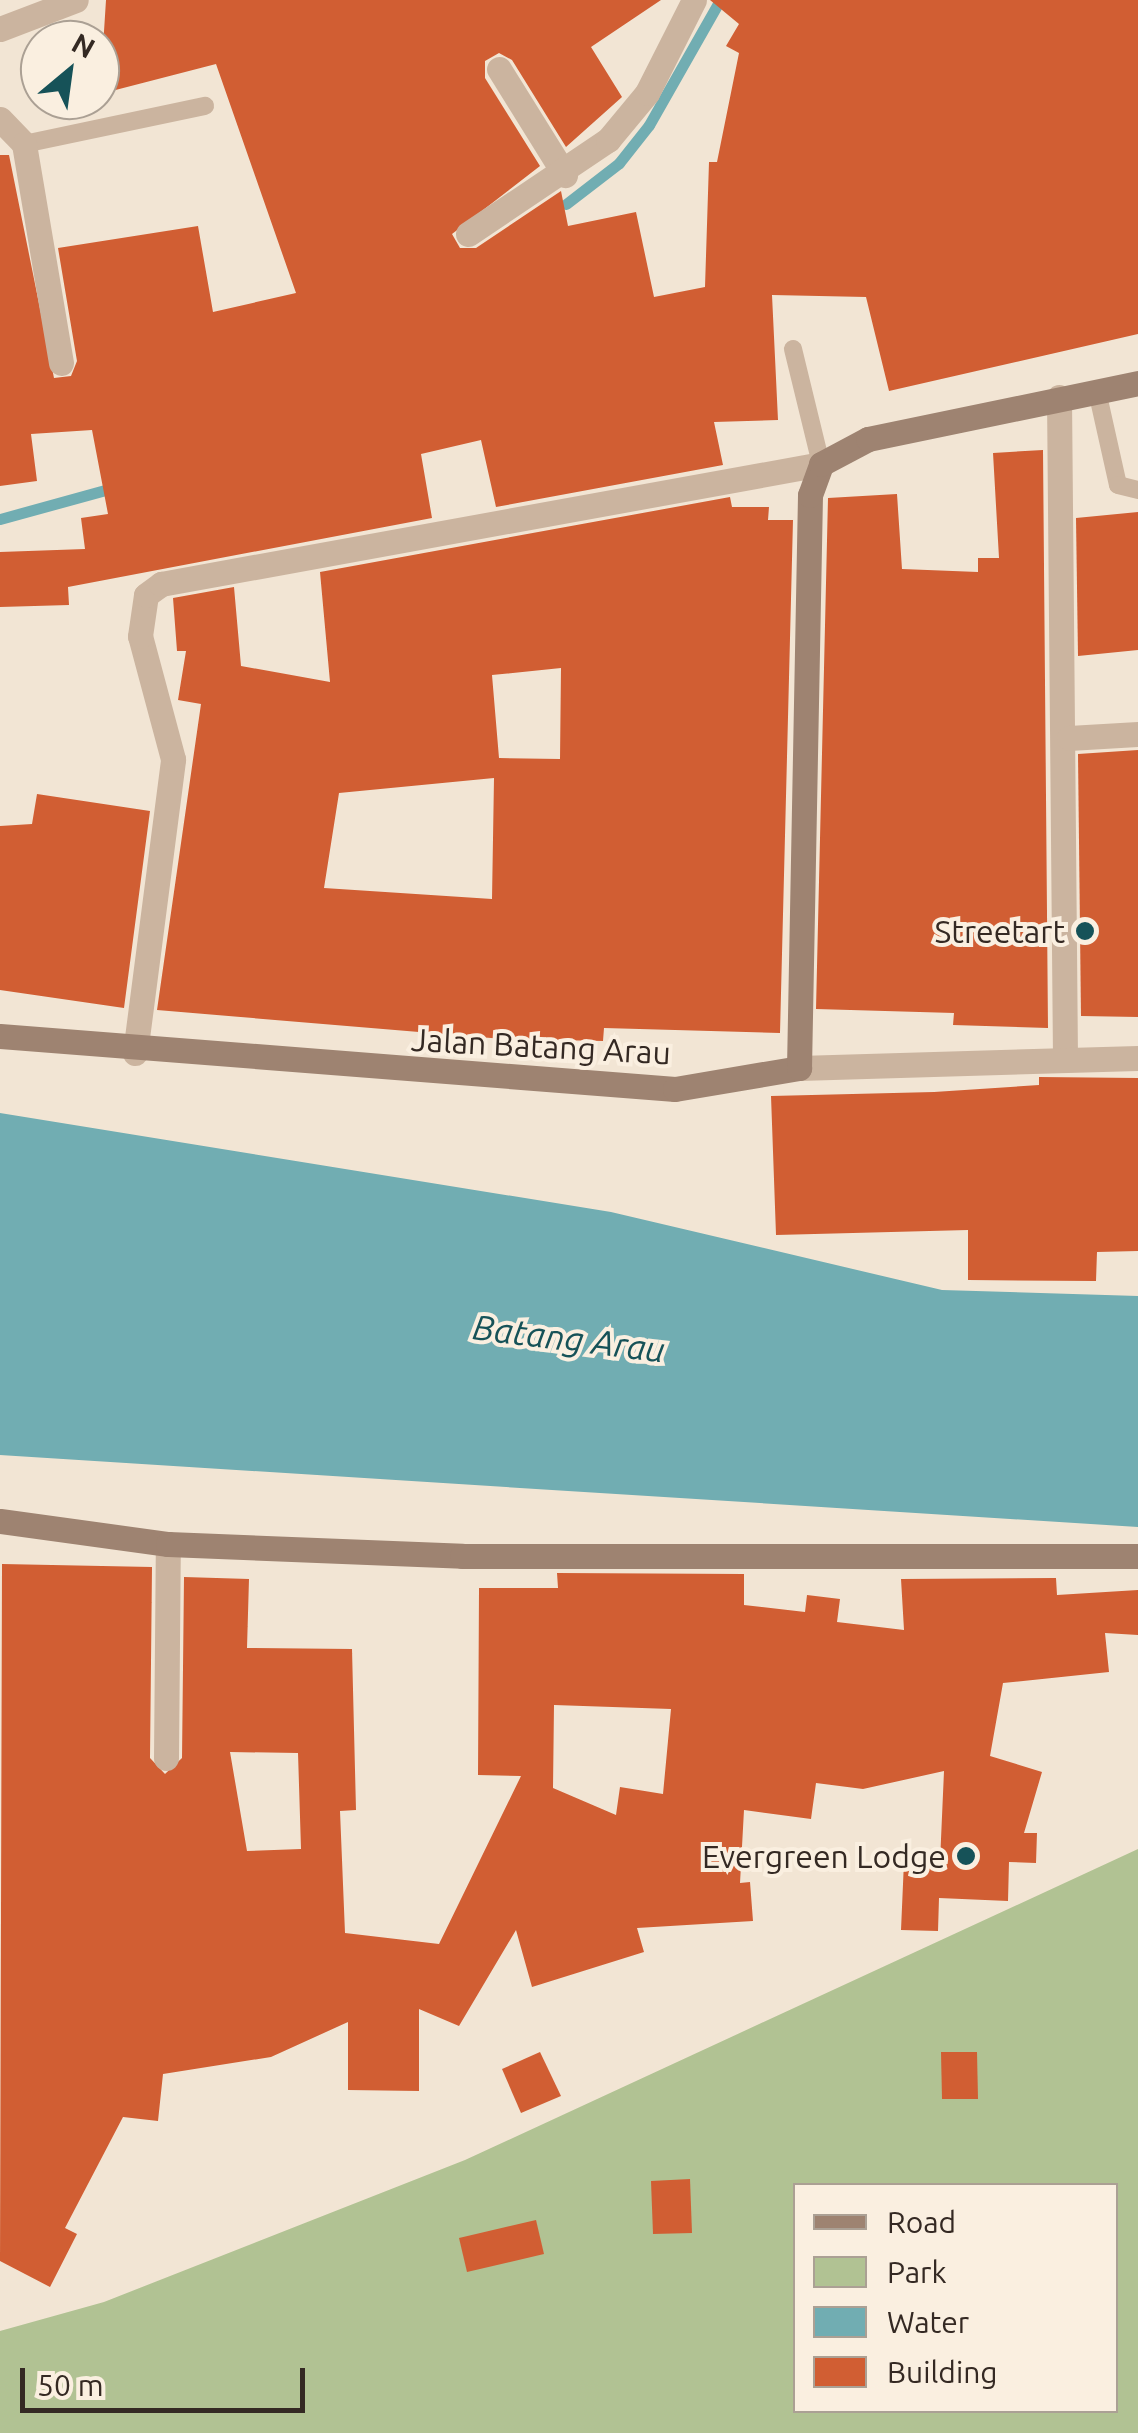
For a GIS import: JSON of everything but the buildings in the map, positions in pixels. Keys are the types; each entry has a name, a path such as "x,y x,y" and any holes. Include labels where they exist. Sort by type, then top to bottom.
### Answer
{"main road":[{"path":"799,1068 810,495 821,464 868,439 1138,383"},
{"name":"Jalan Batang Arau","path":"0,1036 135,1054 676,1088 799,1068"},
{"path":"0,1521 168,1544 462,1556 1138,1556"}],"street":[{"path":"0,29 76,0"},
{"path":"468,234 566,175 647,93 694,0"},
{"path":"499,69 566,175"},
{"path":"0,119 24,144 61,363"},
{"path":"1059,397 1068,738 1065,1060"},
{"path":"135,1054 172,760 140,636 146,595 162,584 821,464"},
{"path":"1068,738 1138,734"},
{"name":"Jalan Batang Arau","path":"799,1068 1138,1058"},
{"path":"166,1758 168,1544"}],"lane":[{"path":"24,144 206,106"},
{"path":"793,348 821,464"},
{"path":"1097,391 1118,485 1138,490"}],"green space":[{"path":"1138,1849 1138,2433 0,2433 0,2331 104,2302 465,2160"}],"water":[{"name":"Batang Arau","path":"0,1113 611,1212 942,1290 1138,1296 1138,1527 0,1455"}],"waterway":[{"path":"566,204 619,163 649,125 720,0"},
{"path":"0,519 116,487"}],"place":[{"name":"Streetart","path":"1085,931"},
{"name":"Evergreen Lodge","path":"966,1856"}]}
